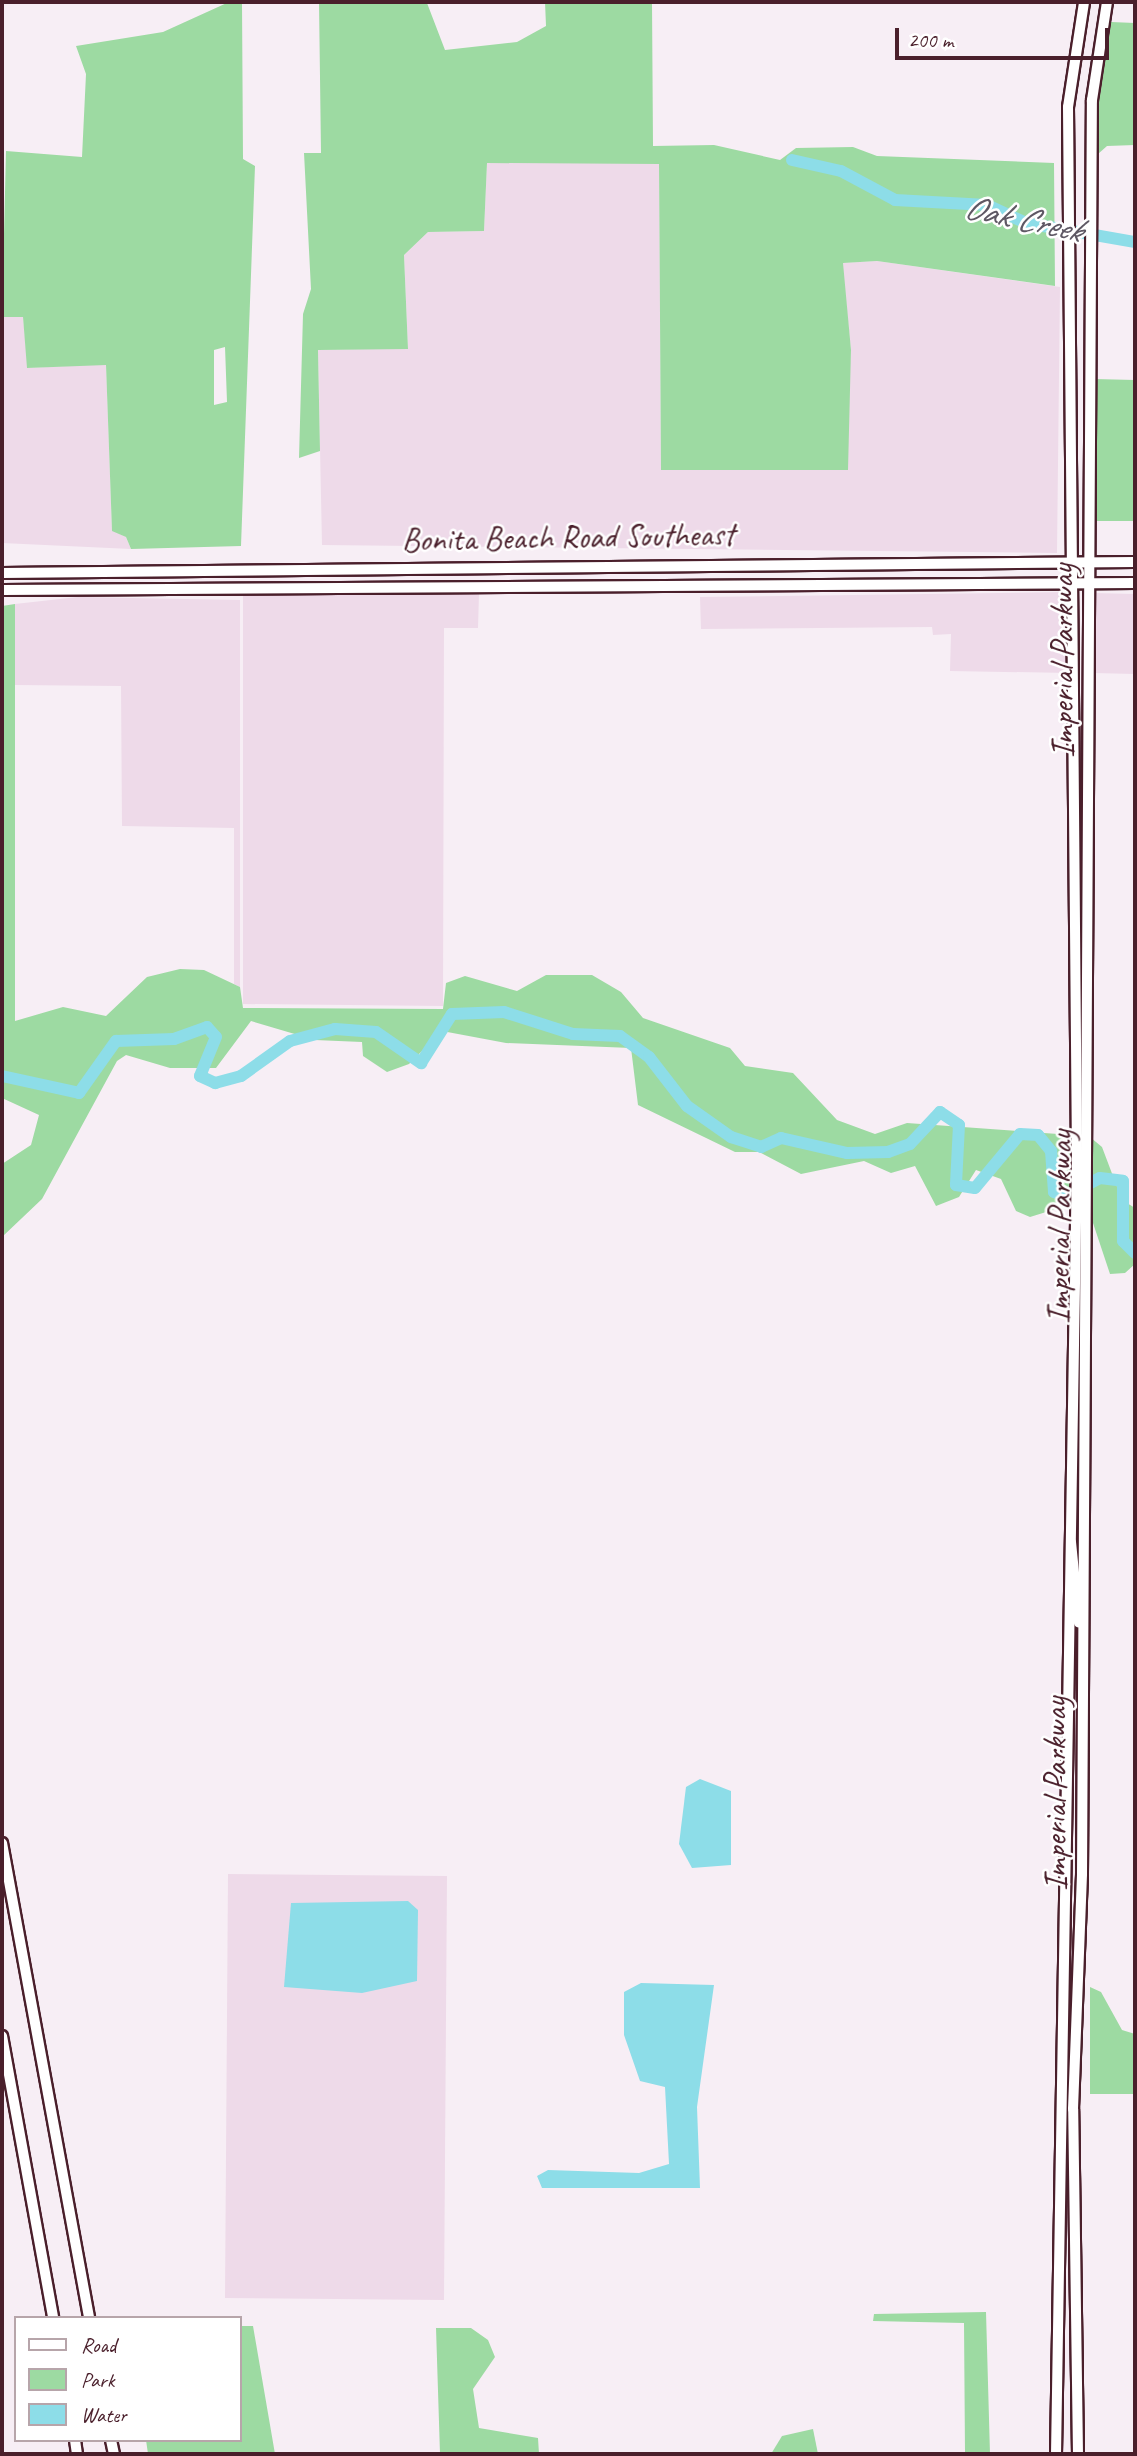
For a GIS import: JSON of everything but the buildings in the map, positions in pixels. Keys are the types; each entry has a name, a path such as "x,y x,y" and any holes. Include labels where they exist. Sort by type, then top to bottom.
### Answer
{"highway":[{"path":"2,1843 89,2316"},
{"path":"2,2036 53,2316"}],"main road":[{"name":"Imperial Parkway","path":"1078,2454 1073,2109 1083,1629 1068,107 1084,2"},
{"name":"Imperial Parkway","path":"1056,2454 1068,1533 1086,1153 1092,100 1107,2"},
{"path":"1071,292 1091,286"},
{"path":"1072,338 1079,361 1090,367"},
{"name":"Bonita Beach Road Southeast","path":"2,573 1135,562"},
{"name":"Bonita Beach Road Southeast","path":"2,590 1135,583"},
{"path":"1067,1646 1083,1629 1068,1533"}],"shaded area":[{"path":"487,163 659,163 661,470 847,403 851,350 842,263 877,261 1060,287 1057,553 322,545 318,350 408,348 404,255 428,232 484,231"},
{"path":"2,317 23,317 28,368 106,364 112,530 126,537 131,549 2,543"},
{"path":"1070,592 1070,673 950,671 951,634 933,635 932,627 701,629 700,597"},
{"path":"1093,593 1135,594 1135,674 1093,673"},
{"path":"479,594 478,628 444,628 443,1006 243,1004 243,595"},
{"path":"78,597 240,600 240,987 234,984 234,828 122,826 121,686 15,685 15,604"},
{"path":"228,1874 447,1876 444,2300 225,2298"}],"green space":[{"path":"229,2 242,2 243,159 255,166 241,546 131,549 126,537 112,531 106,365 27,368 23,317 2,317 6,151 82,157 86,74 76,46 163,32","holes":["225,347 227,402 214,405 214,350"]},
{"path":"319,2 427,3 445,50 517,42 546,26 545,2 652,2 653,146 714,145 780,160 796,148 853,147 877,156 1054,163 1055,286 877,261 843,263 851,350 848,470 661,470 659,164 487,163 484,231 428,232 404,255 408,349 318,350 320,451 299,458 303,314 311,289 304,153 321,153"},
{"path":"1111,22 1135,23 1135,145 1107,146 1098,154 1097,114"},
{"path":"1094,379 1135,380 1135,521 1094,521"},
{"path":"15,604 15,1021 63,1007 106,1016 147,977 180,969 204,970 240,987 243,1008 443,1009 446,983 465,976 517,991 546,975 592,975 621,992 643,1018 730,1048 745,1066 793,1073 837,1120 875,1134 907,1123 1072,1135 1072,1204 1030,1217 1016,1211 1001,1179 976,1170 959,1197 936,1206 915,1166 891,1173 864,1161 801,1174 759,1152 735,1152 638,1105 631,1048 506,1043 442,1031 409,1064 387,1072 363,1056 362,1042 315,1040 251,1021 216,1068 170,1068 126,1055 117,1061 42,1199 2,1237 2,1164 31,1145 39,1115 2,1098 2,606"},
{"path":"1090,1137 1102,1147 1122,1200 1135,1208 1135,1264 1125,1273 1110,1274 1089,1211"},
{"path":"1090,1987 1101,1992 1122,2030 1135,2034 1135,2094 1090,2094"},
{"path":"986,2312 990,2454 965,2454 964,2323 873,2321 874,2314"},
{"path":"242,2326 253,2326 275,2454 148,2454 146,2442 242,2442"},
{"path":"436,2328 471,2328 488,2340 495,2357 473,2389 479,2428 538,2438 539,2454 440,2454"},
{"path":"813,2429 818,2454 771,2454 782,2436"}],"water":[{"path":"700,1779 731,1791 731,1865 692,1868 679,1844 686,1787"},
{"path":"408,1901 418,1910 417,1981 362,1993 284,1987 291,1903"},
{"path":"641,1983 714,1985 697,2107 700,2188 542,2188 537,2176 548,2170 639,2173 669,2164 665,2087 640,2081 624,2035 624,1992"}],"waterway":[{"name":"Oak Creek","path":"792,160 841,171 895,200 987,205 1026,223 1135,242"},
{"path":"2,1076 79,1093 116,1041 174,1039 207,1027 216,1037 200,1076 215,1083 241,1076 290,1041 335,1029 376,1032 421,1063 452,1014 504,1012 573,1034 620,1036 649,1057 687,1106 731,1137 761,1147 781,1138 847,1153 888,1152 910,1144 940,1112 959,1125 956,1185 975,1188 1020,1134 1038,1135 1051,1151 1054,1192 1066,1196 1100,1178 1123,1181 1123,1241 1135,1253"}]}
